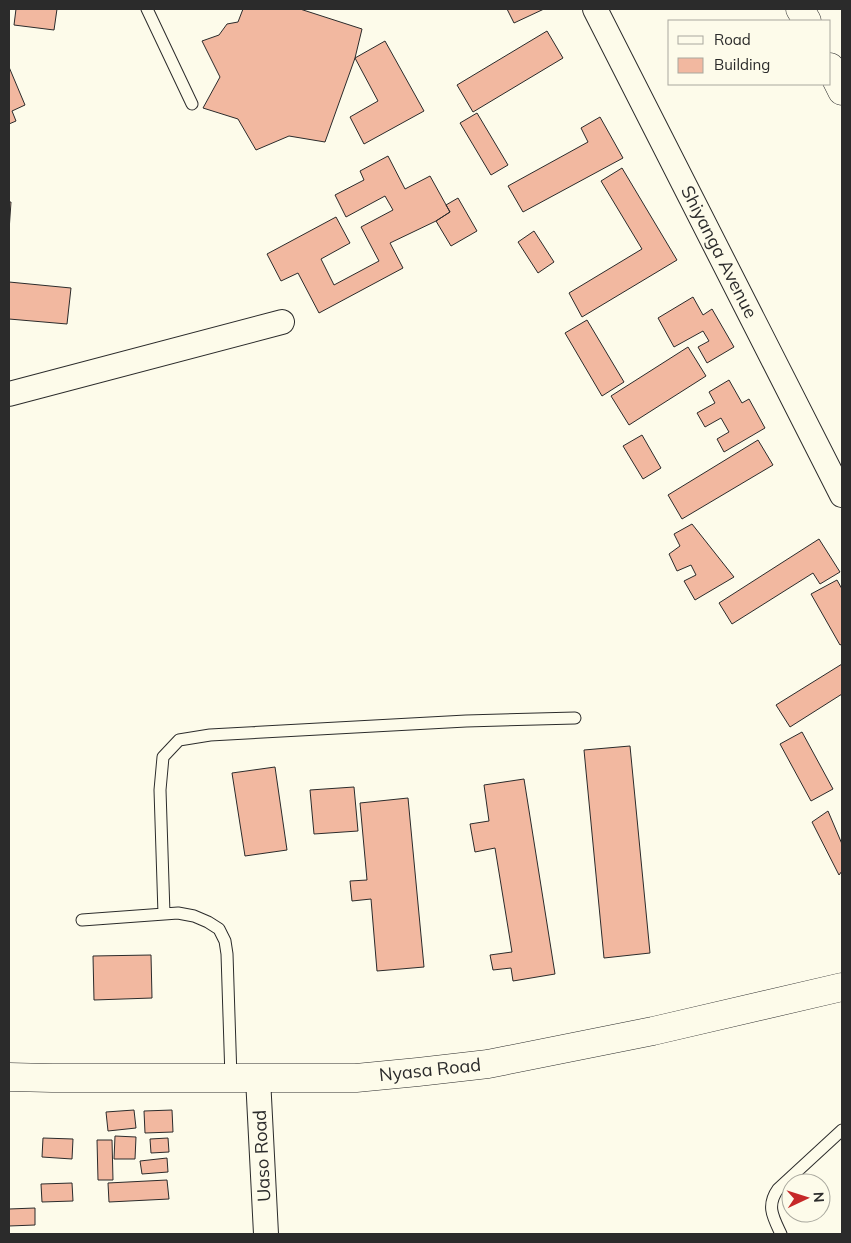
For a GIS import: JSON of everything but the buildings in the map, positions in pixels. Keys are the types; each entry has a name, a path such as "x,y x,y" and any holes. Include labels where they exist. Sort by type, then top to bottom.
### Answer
{"street":[{"name":"Shiyanga Avenue","path":"595,9 842,495"},
{"path":"800,9 806,20"},
{"path":"831,69 842,91"},
{"path":"9,394 282,322"},
{"name":"Nyasa Road","path":"9,1077 356,1078 418,1072 488,1064 654,1031 842,987"},
{"name":"Uaso Road","path":"258,1078 266,1234"}],"lane":[{"path":"147,9 192,104"},
{"path":"164,914 160,790 163,757 179,740 210,735 466,720 575,718"},
{"path":"82,920 178,913 194,916 218,929 225,941 227,954 231,1078"},
{"path":"781,1234 774,1220 771,1204 774,1194 842,1130"}]}
